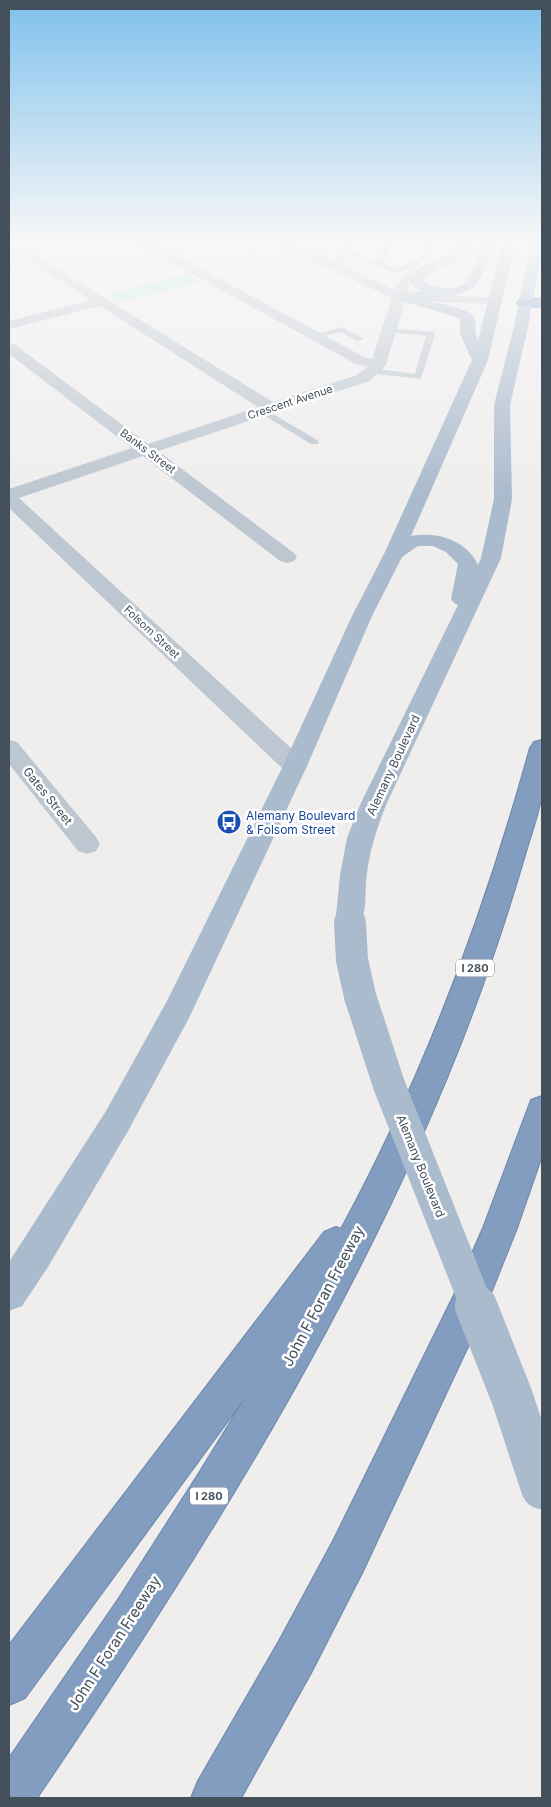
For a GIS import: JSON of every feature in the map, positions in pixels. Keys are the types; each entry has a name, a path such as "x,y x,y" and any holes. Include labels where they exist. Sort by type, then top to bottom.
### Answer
{"highway":[{"name":"John F Foran Freeway","path":"9,1798 139,1607 208,1498 303,1334 385,1179 442,1054 483,947 513,853 542,748"},
{"path":"228,1798 295,1658 348,1556 466,1310 500,1228 540,1122"},
{"path":"9,1682 385,1179"},
{"path":"215,1798 295,1658"}],"main road":[{"path":"467,323 467,334 480,360"},
{"name":"Alemany Boulevard","path":"9,1293 35,1255 116,1121 178,1009 295,766 362,616 394,554 480,360 499,323"},
{"name":"Alemany Boulevard","path":"509,323 504,396 503,499 499,528 491,558 373,805 360,838 353,875 350,916 352,960 372,1035 389,1085 512,1397 542,1488"},
{"path":"394,554 400,547 423,539 453,546 463,554 468,564 454,638"}],"street":[{"path":"134,323 267,409"},
{"path":"293,323 374,368 392,323"},
{"name":"Banks Street","path":"9,347 287,557"},
{"name":"Crescent Avenue","path":"9,497 363,378 374,368"},
{"name":"Folsom Street","path":"9,497 295,766"},
{"name":"Gates Street","path":"9,748 87,844"}],"lane":[{"path":"316,336 342,328 360,339"},
{"path":"374,368 418,377 431,334 388,330"},
{"path":"267,409 314,442"}],"place":[{"name":"Alemany Boulevard & Folsom Street","path":"229,822"}]}
